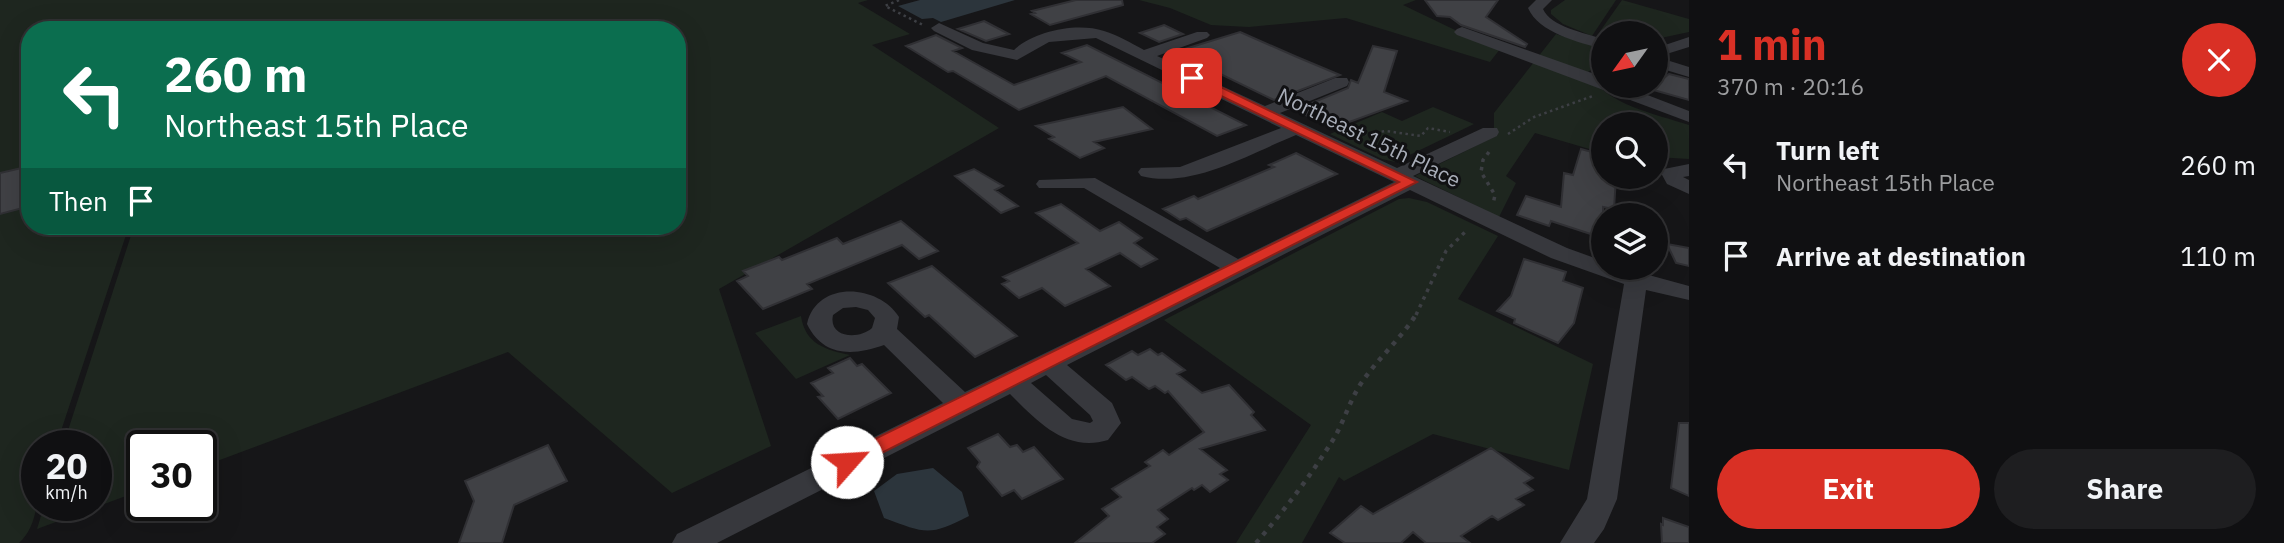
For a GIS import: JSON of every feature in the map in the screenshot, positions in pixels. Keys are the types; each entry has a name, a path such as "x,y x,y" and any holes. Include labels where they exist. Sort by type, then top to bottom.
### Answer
{"street":[{"path":"1545,0 1535,8 1539,17 1552,26 1591,40"},
{"name":"Northeast 15th Place","path":"939,28 978,47 1017,55 1030,45 1060,35 1085,33 1110,38 1559,253 1591,264"},
{"path":"1462,32 1591,79"},
{"path":"1144,55 1202,35"},
{"path":"1668,49 1689,42"},
{"path":"1668,66 1689,72"},
{"path":"1265,113 1341,82"},
{"path":"1640,98 1689,117"},
{"path":"1148,172 1166,175 1184,173 1296,128"},
{"path":"688,543 1237,268 1404,179 1476,147 1498,133"},
{"path":"1689,170 1671,173 1674,180 1689,188"},
{"path":"1046,184 1088,183 1237,268"},
{"name":"Northeast 15th Place","path":"1636,280 1689,293"},
{"path":"1579,542 1602,499 1636,280"},
{"path":"884,331 962,405"},
{"path":"1012,381 1066,429 1082,435 1098,433 1107,423 1102,410 1048,363"}],"path":[{"path":"899,0 885,6 926,27 939,28"},
{"path":"1498,133 1591,97"},
{"path":"1256,543 1274,523 1333,441 1348,405 1375,363 1406,331 1425,300 1446,251 1492,207 1495,195 1481,172 1483,160 1492,148 1476,147 1448,131 1428,128 1421,136 1368,132 1328,143"}],"shaded area":[{"path":"0,0 868,0 858,3 910,34 872,45 999,128 719,289 771,446 672,493 508,352 217,461 217,430 126,430 126,496 112,501 112,430 68,430 131,235 686,235 686,21 21,21 21,235 126,235 61,430 21,430 21,521 33,521 19,543 0,543"},
{"path":"920,0 1015,0 941,22 933,18 922,19 898,6"},
{"path":"1139,0 1416,0 1403,5 1500,49 1490,62 1346,18 1249,27 1211,25 1170,8"},
{"path":"1565,0 1616,0 1602,21 1591,21 1591,36 1563,24 1551,14 1551,10"},
{"path":"1622,0 1689,19 1689,32 1668,36 1668,21 1607,21"},
{"path":"1556,34 1591,45 1591,70 1588,72 1591,76 1591,98 1615,98 1647,112 1591,112 1591,149 1535,133 1506,176 1516,183 1499,217 1415,176 1498,135 1494,131 1494,113"},
{"path":"1433,107 1474,124 1395,162 1382,159 1330,134 1382,112 1402,121"},
{"path":"1668,118 1689,125 1689,159 1668,158"},
{"path":"1399,199 1427,202 1498,236 1458,299 1593,364 1569,470 1433,434 1344,481 1339,477 1302,543 1236,543 1311,425 1164,320"},
{"path":"801,316 807,333 818,344 850,355 796,379 755,333"},
{"path":"933,468 962,492 969,516 935,530 909,527 884,518 874,491 897,474"},
{"path":"39,521 59,521 37,529"}],"building":[{"path":"1076,0 1122,0 1123,5 1050,25 1031,14 1035,13 1032,11"},
{"path":"1425,0 1498,0 1486,17 1527,44 1525,47 1461,25 1450,17 1437,16"},
{"path":"984,21 1009,34 986,41 958,29"},
{"path":"1164,25 1183,34 1159,42 1140,33"},
{"path":"1240,32 1340,75 1274,100 1175,52"},
{"path":"936,35 962,48 953,51 1014,85 1081,62 1062,53 1087,45 1246,125 1217,136 1106,76 1019,110 906,46"},
{"path":"1373,46 1397,51 1384,92 1407,101 1333,128 1295,110 1348,88 1351,80 1358,83"},
{"path":"1668,75 1689,79 1689,100 1668,94"},
{"path":"1123,107 1152,129 1094,142 1104,148 1080,158 1049,139 1054,137 1036,126"},
{"path":"1581,149 1591,152 1591,189 1615,189 1614,203 1591,203 1591,234 1551,221 1549,226 1517,215 1526,196 1561,207 1564,173 1573,175"},
{"path":"1296,153 1337,174 1207,231 1186,218 1180,220 1163,209 1194,196 1198,199 1274,167 1269,165"},
{"path":"21,168 21,208 0,214 0,173"},
{"path":"974,169 1003,186 995,190 1018,206 1001,213 955,176"},
{"path":"1061,204 1100,231 1119,222 1142,238 1134,243 1157,259 1141,267 1120,253 1086,269 1110,286 1065,306 1042,288 1019,298 1002,284 1009,281 1003,277 1078,243 1036,213"},
{"path":"901,221 938,251 919,259 902,245 807,284 812,289 763,309 737,281 748,276 743,271 779,257 782,260 837,238 843,244"},
{"path":"1668,244 1689,248 1689,266 1676,263"},
{"path":"1524,259 1566,272 1563,281 1583,288 1574,323 1558,343 1514,323 1515,319 1497,311 1511,296"},
{"path":"932,266 1017,336 975,357 929,315 925,317 888,283"},
{"path":"1150,349 1158,355 1162,353 1185,370 1177,374 1202,393 1229,385 1254,412 1251,415 1265,430 1200,449 1227,470 1220,474 1228,480 1210,492 1202,485 1194,490 1192,488 1158,510 1168,519 1157,527 1165,534 1152,543 1075,543 1109,516 1102,509 1121,497 1112,489 1150,466 1145,462 1163,450 1169,455 1204,432 1168,391 1165,393 1155,386 1149,389 1132,377 1126,380 1106,365 1132,351 1138,355"},
{"path":"850,358 857,366 862,364 891,393 838,419 818,397 823,396 811,383 833,373 828,368"},
{"path":"1679,423 1689,423 1689,496 1671,488"},
{"path":"998,434 1010,447 1017,445 1023,452 1034,447 1063,479 1022,499 1014,490 1002,496 977,467 980,462 968,448"},
{"path":"548,445 567,481 514,505 502,543 459,543 474,501 465,481"},
{"path":"1491,448 1533,478 1524,483 1533,490 1516,499 1524,505 1498,520 1492,516 1461,536 1470,543 1426,543 1413,532 1401,543 1345,543 1330,533 1361,506 1373,514"},
{"path":"1663,518 1689,527 1689,543 1662,543"}],"route":[{"path":"847,462 1410,182 1192,78"}]}
